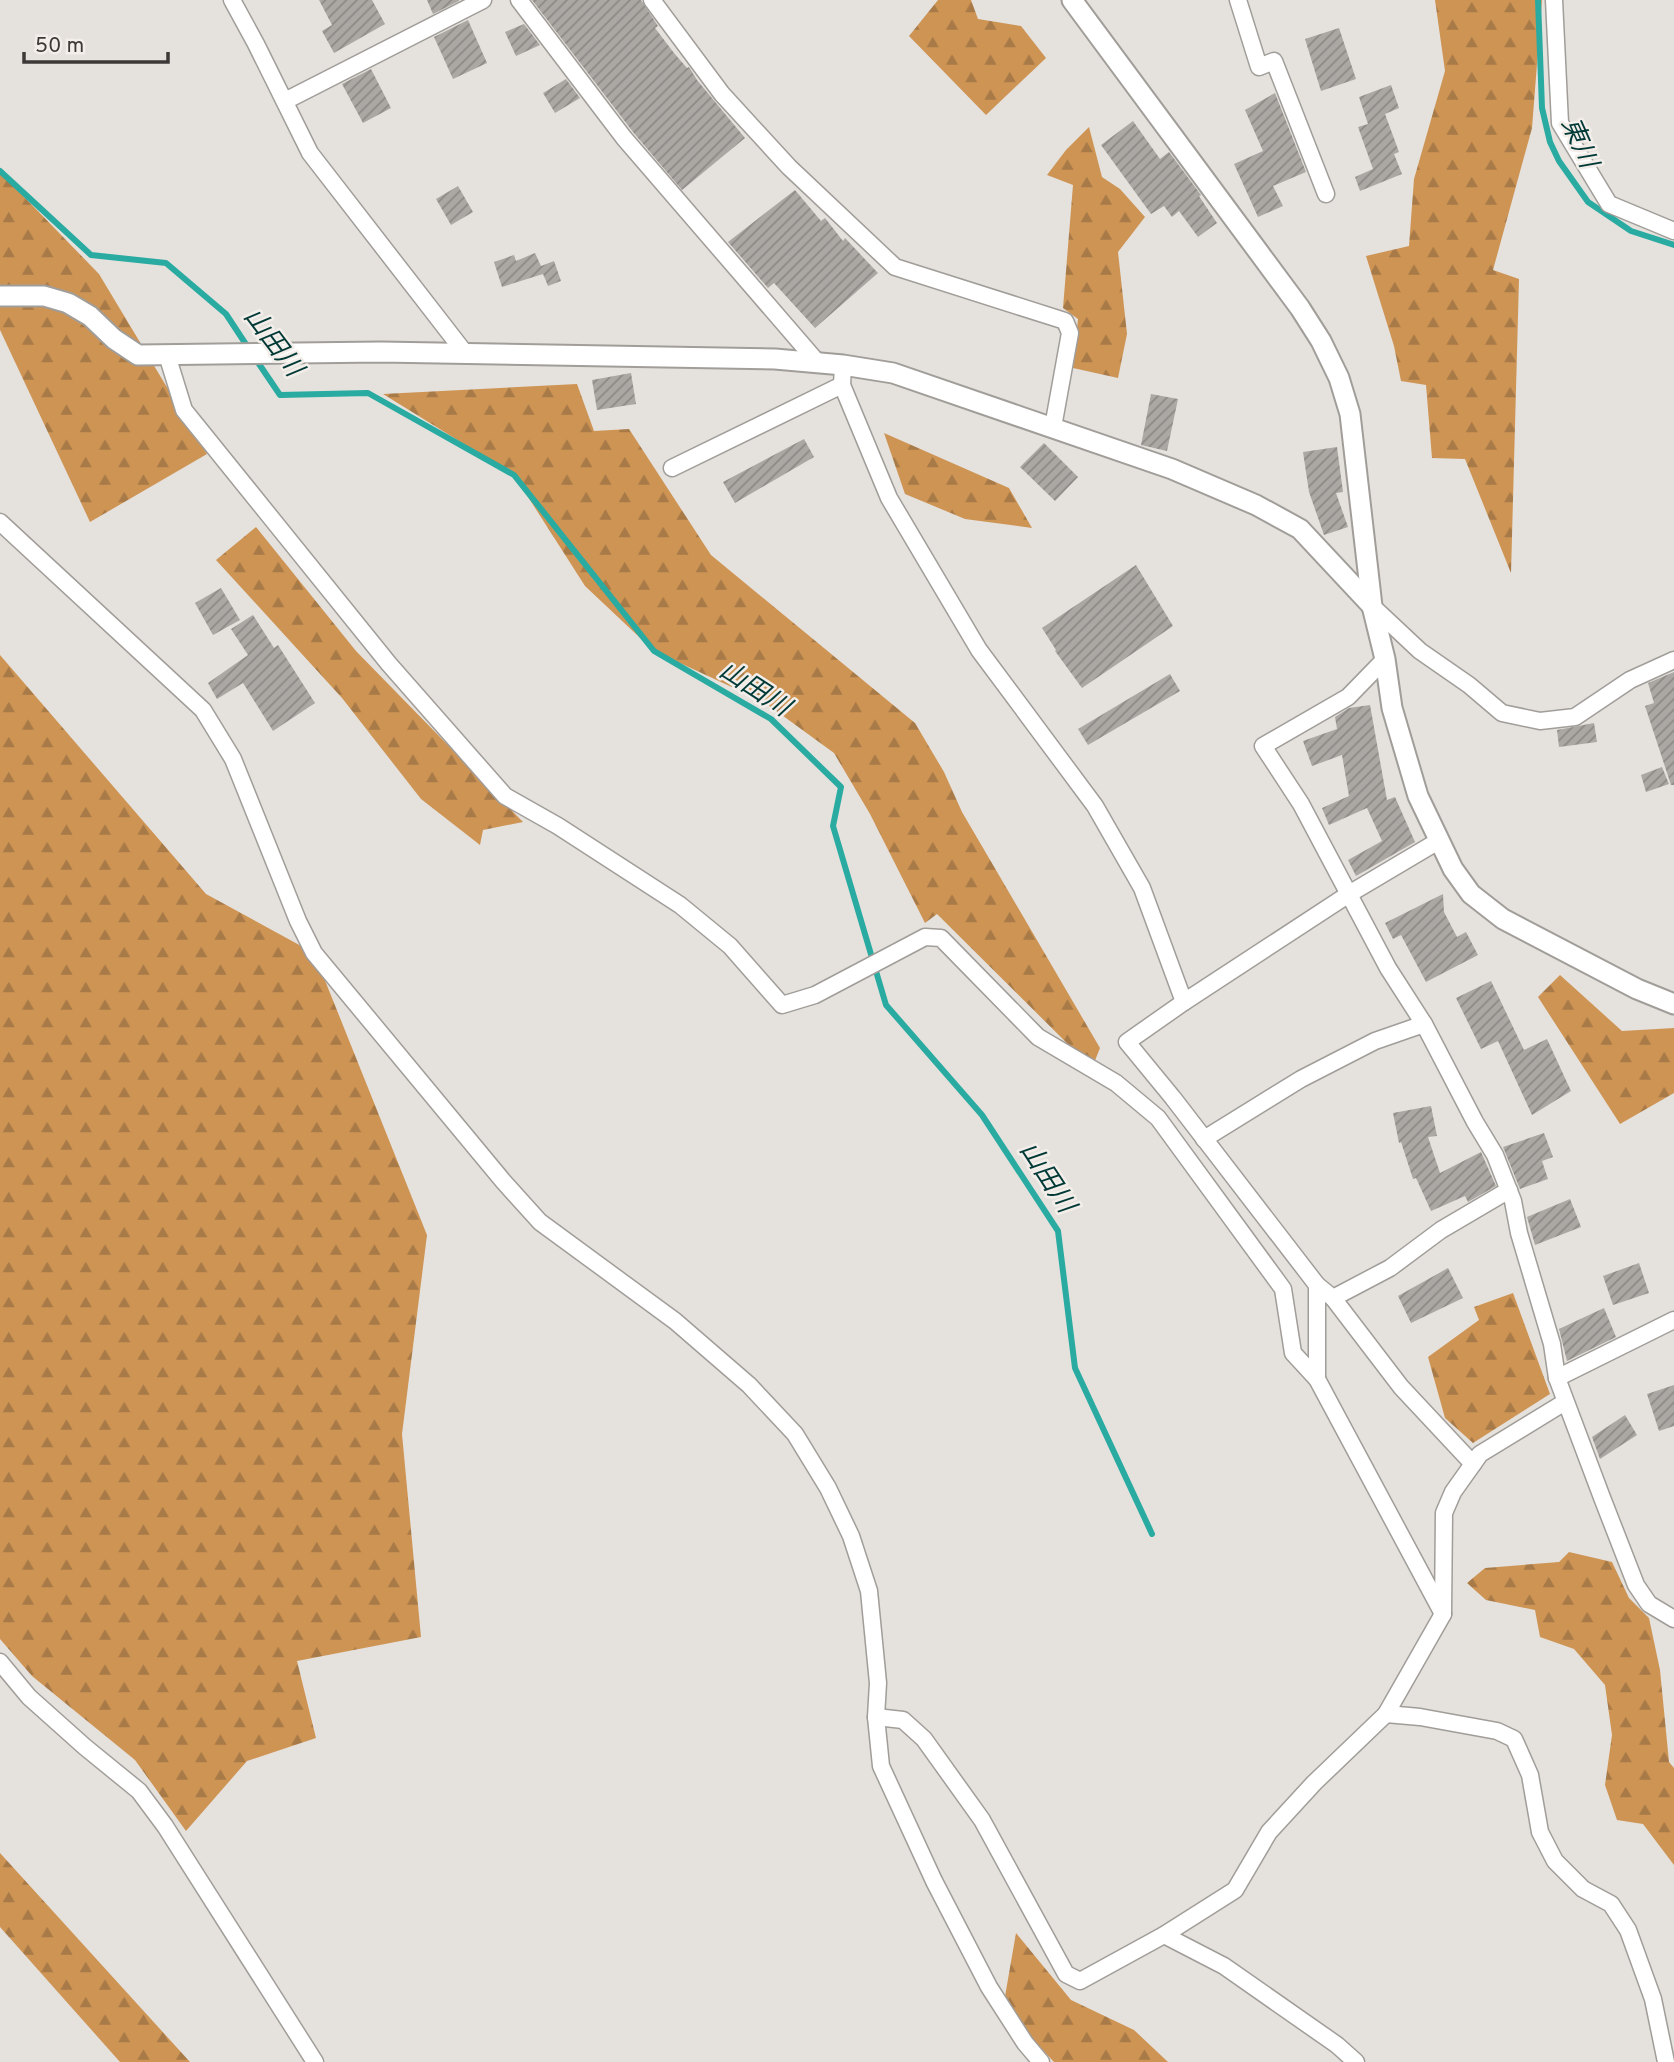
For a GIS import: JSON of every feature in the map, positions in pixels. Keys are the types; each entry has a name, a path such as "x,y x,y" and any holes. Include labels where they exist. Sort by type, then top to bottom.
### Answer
{"street":[{"path":"232,0 310,153 466,353"},
{"path":"285,101 483,0"},
{"path":"519,0 624,138 818,363"},
{"path":"652,0 722,94 789,167 895,267 1065,321 1070,333 1052,427"},
{"path":"1072,0 1300,308 1321,341 1339,378 1350,414 1372,606 1385,659 1392,708 1414,783 1453,869 1471,894 1503,919 1637,989 1674,1004"},
{"path":"1238,0 1259,66 1274,61 1326,194"},
{"path":"1554,0 1560,123 1609,204 1674,231"},
{"path":"0,296 44,296 68,303 90,316 114,339 138,355 466,353 775,359 893,373 1215,486 1300,529 1372,606 1420,651 1469,685 1502,713 1540,721 1575,717 1629,680 1674,660"},
{"path":"167,355 184,410 389,664 505,796 558,826 680,905 730,946 782,1005 815,995 925,937 941,938 1038,1037 1116,1083 1158,1118 1283,1289 1293,1353 1317,1379 1443,1614"},
{"path":"843,365 842,385 889,498 979,650 1095,806 1142,888 1184,1002"},
{"path":"672,468 842,385"},
{"path":"0,522 203,709 233,759 314,953 503,1181 540,1222 676,1321 749,1385 794,1434 828,1488 852,1536 869,1591 878,1683 876,1717 881,1766 918,1847 989,1987 1041,2062"},
{"path":"1385,659 1348,697 1263,746 1301,804 1388,968 1424,1024 1495,1155 1508,1190 1552,1344 1557,1378 1565,1402 1636,1585 1649,1604 1674,1619"},
{"path":"1440,840 1349,894 1127,1042 1317,1285 1333,1298 1401,1387 1474,1464"},
{"path":"1204,1139 1301,1079 1375,1041 1424,1024"},
{"path":"1333,1298 1390,1268 1441,1230 1508,1190"},
{"path":"1317,1285 1317,1379"},
{"path":"1557,1378 1674,1320"},
{"path":"876,1717 904,1720 924,1739 982,1820 1066,1974 1080,1981 1164,1935 1235,1890 1269,1832 1314,1783 1387,1714 1443,1614 1444,1513 1453,1492 1480,1454 1565,1402"},
{"path":"0,1662 29,1697 139,1791 165,1826 315,2062"},
{"path":"1387,1714 1497,1731 1514,1739 1531,1775 1540,1832 1555,1861 1583,1889 1611,1904 1628,1930 1653,1999 1666,2062"},
{"path":"1164,1935 1224,1966 1337,2045 1356,2062"}],"green space":[{"path":"938,0 971,0 978,19 1021,26 1046,58 986,115 909,36"},
{"path":"1435,0 1542,0 1532,128 1493,270 1519,279 1511,573 1465,459 1432,458 1426,385 1401,381 1394,346 1366,256 1409,246 1414,179 1445,71"},
{"path":"1089,127 1102,177 1120,189 1145,217 1118,252 1127,334 1118,378 1073,368 1078,319 1063,308 1073,185 1047,175 1066,150"},
{"path":"0,172 99,274 207,454 90,522 0,330"},
{"path":"577,384 594,431 629,429 711,555 915,723 944,772 962,812 1100,1048 1092,1068 937,914 925,923 870,814 834,753 764,702 654,651 585,586 514,475 383,394"},
{"path":"884,433 1009,488 1032,528 965,519 905,494"},
{"path":"256,527 356,651 523,822 483,830 480,845 421,799 342,698 216,560"},
{"path":"0,655 206,894 314,953 427,1235 402,1434 421,1637 297,1661 316,1738 247,1761 186,1831 135,1760 32,1676 0,1639"},
{"path":"1560,975 1622,1031 1674,1028 1674,1093 1620,1124 1538,997"},
{"path":"1513,1293 1550,1394 1473,1443 1445,1418 1428,1357 1479,1320 1474,1307"},
{"path":"1569,1552 1612,1562 1629,1598 1649,1618 1660,1670 1669,1762 1674,1768 1674,1865 1643,1824 1617,1820 1605,1785 1612,1735 1605,1685 1574,1649 1540,1637 1535,1610 1486,1600 1467,1583 1485,1568 1559,1562"},
{"path":"0,1853 190,2062 120,2062 0,1927"},
{"path":"1016,1933 1071,2000 1134,2030 1168,2062 1054,2062 1003,2008"}],"building":[{"path":"319,0 372,0 385,24 334,53 322,31 332,25"},
{"path":"427,0 459,0 459,1 433,14"},
{"path":"532,0 641,0 658,26 655,28 745,138 682,190 633,132"},
{"path":"468,20 487,63 453,79 434,37"},
{"path":"524,24 540,45 516,56 505,32"},
{"path":"1339,28 1356,79 1321,91 1305,39"},
{"path":"371,69 391,108 363,123 342,84"},
{"path":"566,79 580,98 555,113 543,93"},
{"path":"1391,85 1399,108 1385,114 1399,152 1394,154 1402,174 1360,191 1355,177 1373,169 1358,127 1368,124 1359,97"},
{"path":"1275,93 1306,172 1273,186 1283,206 1258,217 1234,164 1263,151 1245,110"},
{"path":"1133,121 1160,159 1169,152 1201,195 1199,196 1217,223 1198,237 1179,211 1172,217 1164,206 1151,214 1101,145"},
{"path":"458,186 473,212 451,225 436,199"},
{"path":"795,190 821,221 825,218 843,241 845,238 878,273 815,328 774,283 768,288 728,242"},
{"path":"535,253 541,266 554,261 561,281 548,286 543,274 502,287 494,262 514,255 516,261"},
{"path":"631,373 636,404 597,410 592,380"},
{"path":"1151,394 1178,399 1167,451 1141,445"},
{"path":"804,439 814,457 735,503 723,482"},
{"path":"1044,443 1078,477 1055,501 1020,467"},
{"path":"1337,447 1343,492 1336,493 1348,527 1324,535 1309,492 1303,452"},
{"path":"1136,565 1173,626 1082,688 1042,628"},
{"path":"221,588 240,620 213,635 195,603"},
{"path":"253,615 274,648 278,645 315,703 273,731 243,683 217,699 208,683 248,655 231,629"},
{"path":"1674,672 1674,785 1671,785 1645,706 1654,703 1648,683"},
{"path":"1170,674 1180,691 1088,745 1078,729"},
{"path":"1370,705 1387,800 1395,797 1415,842 1356,876 1348,860 1382,841 1367,808 1329,825 1322,808 1349,796 1342,755 1312,766 1303,741 1337,729 1335,717 1349,708"},
{"path":"1594,723 1597,742 1559,747 1557,730"},
{"path":"1662,767 1669,784 1646,792 1641,775"},
{"path":"1443,894 1444,912 1457,937 1466,932 1478,955 1426,982 1401,935 1393,939 1385,923"},
{"path":"1491,981 1524,1050 1547,1039 1571,1091 1532,1115 1498,1041 1481,1049 1456,998"},
{"path":"1431,1106 1437,1136 1428,1137 1440,1173 1481,1152 1496,1186 1468,1202 1465,1196 1431,1211 1416,1178 1413,1179 1401,1142 1399,1143 1393,1113"},
{"path":"1544,1133 1553,1157 1542,1161 1548,1179 1520,1189 1503,1147"},
{"path":"1570,1199 1581,1227 1535,1245 1527,1217"},
{"path":"1639,1263 1649,1293 1613,1305 1603,1276"},
{"path":"1448,1268 1463,1298 1411,1323 1398,1296"},
{"path":"1604,1308 1616,1337 1567,1361 1559,1329"},
{"path":"1674,1385 1674,1426 1659,1431 1647,1394"},
{"path":"1625,1415 1637,1435 1600,1459 1592,1437"}],"waterway":[{"name":"東川","path":"1538,0 1542,108 1550,142 1559,161 1588,202 1631,231 1674,245"},
{"name":"山田川","path":"0,171 91,255 166,263 226,314 249,349"},
{"name":"山田川","path":"255,358 280,395 368,393 514,475 654,651 771,719 841,787 833,826 886,1005 982,1115 1058,1231 1075,1368 1152,1534"}]}
